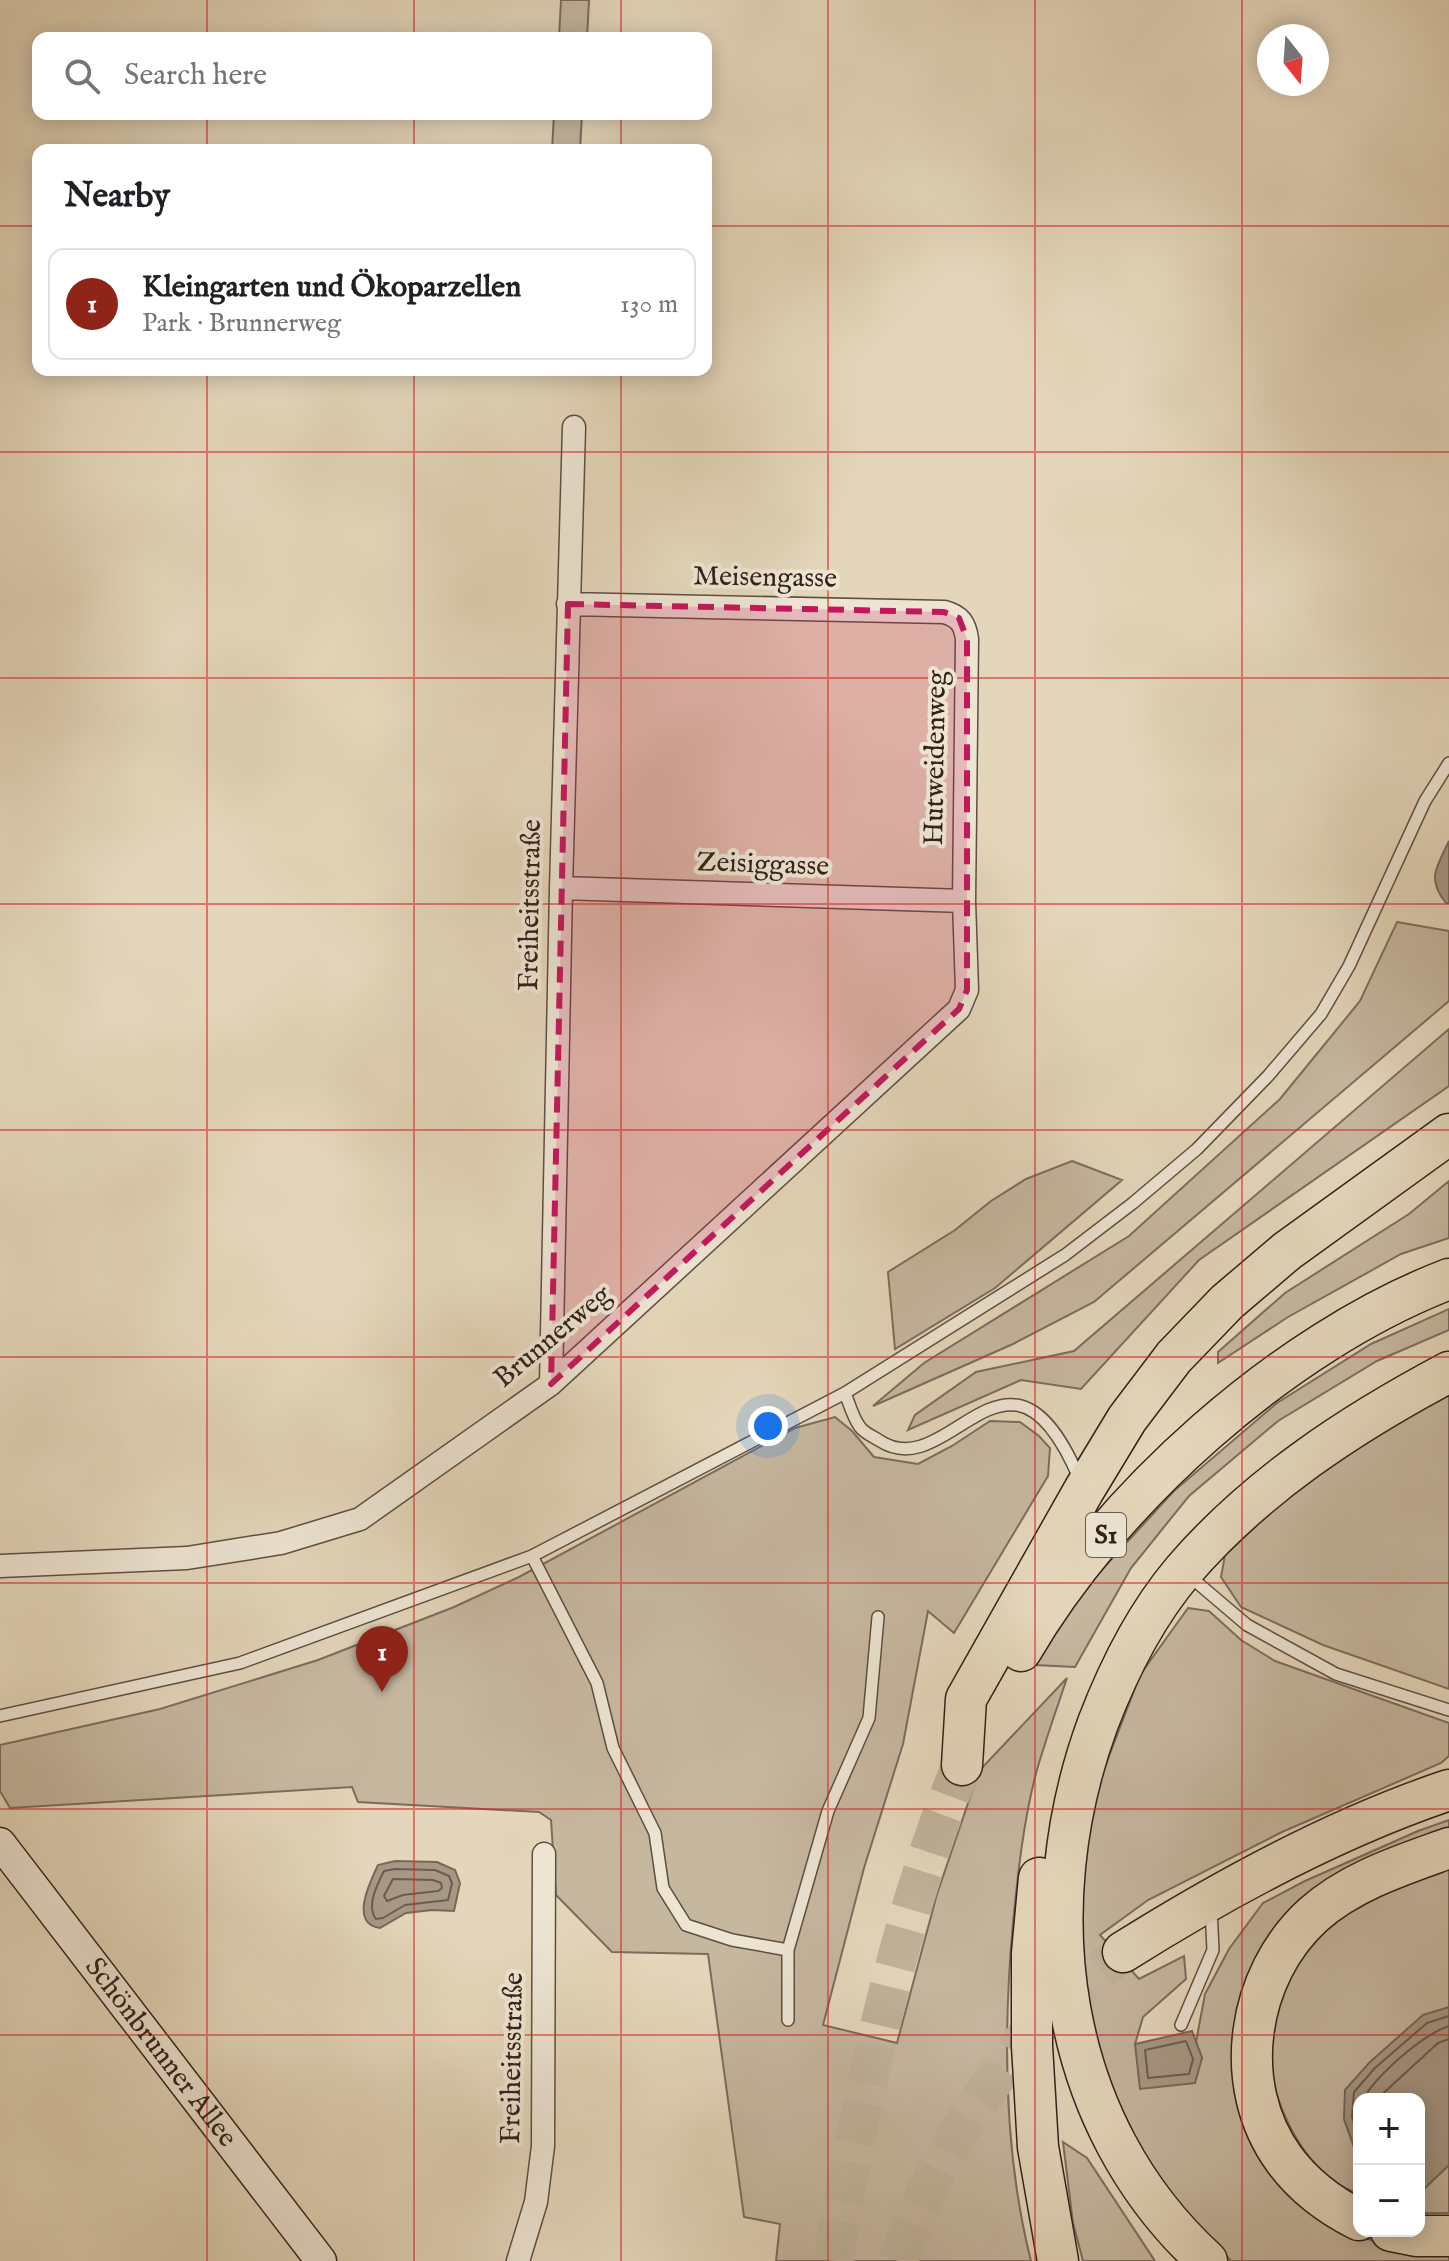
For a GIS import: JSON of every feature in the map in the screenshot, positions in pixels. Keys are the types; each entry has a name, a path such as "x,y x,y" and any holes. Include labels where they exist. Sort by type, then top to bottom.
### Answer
{"highway":[{"path":"1084,1490 1127,1419 1174,1357 1227,1302 1287,1251 1449,1134"},
{"name":"S1","path":"1084,1490 966,1699 962,1765 991,1702 1039,1620 1098,1544 1161,1474 1225,1417 1308,1352 1382,1310 1449,1279"},
{"path":"1207,2261 1173,2227 1123,2156 1090,2083 1077,2041 1061,1949 1062,1890 1069,1830 1087,1754 1113,1685 1142,1626 1183,1571 1236,1516 1287,1474 1353,1427 1449,1372"},
{"path":"1123,1952 1210,1899 1337,1836 1449,1790"},
{"path":"1058,2261 1038,2147 1032,2046 1032,1953 1037,1890 1049,1825 1077,1795"},
{"path":"1353,2216 1314,2190 1285,2160 1273,2140 1262,2116 1254,2081 1257,2009 1277,1960 1288,1943 1318,1911 1376,1876 1449,1848"},
{"path":"1425,2236 1449,2236"}],"main road":[{"name":"Schönbrunner Allee","path":"0,1843 321,2261"}],"street":[{"name":"Freiheitsstraße","path":"551,1384 574,427"},
{"name":"Meisengasse","path":"568,604 944,612 959,618"},
{"name":"Hutweidenweg","path":"959,618 965,626 967,639 964,901"},
{"name":"Zeisiggasse","path":"561,888 964,901"},
{"name":"Brunnerweg","path":"0,1566 187,1558 281,1543 360,1519 551,1384 959,1009 967,990 964,901"},
{"name":"Freiheitsstraße","path":"518,2261 536,2202 543,2146 544,1854"}],"lane":[{"path":"0,1716 240,1663 532,1556 845,1393 1065,1255 1197,1149 1268,1076 1321,1014 1342,978 1425,801 1449,763"},
{"path":"845,1393 860,1428 886,1445 911,1449 934,1442 976,1414 999,1405 1026,1408 1049,1423 1067,1450 1084,1490"},
{"path":"532,1556 597,1683 613,1748 655,1833 663,1888 686,1925 732,1940 788,1950"},
{"path":"1183,1571 1247,1625 1336,1674 1449,1710"},
{"path":"788,2020 788,1950 828,1811 869,1718 878,1617"},
{"path":"1181,2025 1213,1950 1210,1899"}],"highlighted area":[{"path":"568,604 944,612 959,618 967,639 967,990 959,1009 551,1384"}],"shaded area":[{"path":"561,0 589,0 587,32 559,32"},
{"path":"554,120 582,120 580,144 552,144"},
{"path":"1397,922 1449,931 1449,1001 1094,1302 1013,1344 873,1406 924,1363 1129,1236 1280,1099 1360,1001"},
{"path":"1449,1029 1449,1086 1199,1260 1081,1389 1021,1380 908,1430 915,1415 976,1372 1074,1351"},
{"path":"1072,1161 1122,1180 995,1288 895,1349 888,1272 955,1230 991,1201 1026,1179"},
{"path":"1449,1181 1449,1238 1401,1254 1288,1317 1218,1363 1218,1352 1285,1293 1409,1214"},
{"path":"1449,1309 1449,1330 1377,1361 1278,1421 1189,1496 1131,1568 1075,1667 1035,1665 1085,1588 1174,1491 1277,1403 1371,1344"},
{"path":"1449,1392 1449,1689 1323,1645 1241,1607 1221,1577 1225,1555 1285,1499 1394,1420"},
{"path":"835,1417 874,1457 918,1464 990,1421 1020,1422 1050,1448 1048,1476 954,1633 928,1611 903,1744 864,1868 823,2025 897,2043 937,1894 979,1771 1067,1678 1035,1777 1027,1813 1010,1964 1007,2049 1010,2135 1031,2261 776,2261 780,2224 744,2217 708,1954 612,1952 556,1895 551,1820 539,1812 358,1802 352,1787 10,1808 0,1791 0,1745 160,1709 318,1660 454,1607 519,1577 795,1428"},
{"path":"1188,1608 1209,1611 1241,1640 1275,1661 1449,1723 1449,1756 1441,1763 1282,1832 1148,1900 1100,1935 1139,1979 1184,1956 1186,1979 1143,2017 1135,2044 1202,2058 1196,2042 1205,1994 1229,1949 1263,1903 1305,1881 1449,1820 1449,1830 1340,1878 1239,2068 1353,2237 1362,2237 1410,2253 1449,2252 1449,2261 1231,2261 1189,2216 1142,2153 1113,2091 1089,2024 1079,1921 1084,1845 1103,1772 1140,1675"},
{"path":"1449,1867 1449,2213 1425,2213 1425,2093 1353,2093 1353,2192 1335,2182 1318,2167 1293,2133 1276,2093 1269,2052 1278,1999 1307,1949 1354,1909"},
{"path":"1063,2142 1087,2158 1155,2261 1083,2261 1073,2223"}],"water":[{"path":"1449,841 1449,903 1446,903 1435,879"},
{"path":"395,1861 437,1862 455,1870 460,1883 454,1911 406,1913 380,1928 371,1925 365,1919 364,1901 371,1881 378,1865"},
{"path":"1449,2007 1449,2165 1425,2188 1425,2093 1353,2093 1353,2144 1344,2119 1345,2090 1370,2062 1423,2015"},
{"path":"1192,2031 1202,2058 1195,2083 1140,2089 1135,2044"}],"tunnel":[{"path":"834,2261 856,2135 895,1968 918,1886 962,1765"},
{"path":"898,2261 940,2165 981,2098 1014,2052 1049,2014 1123,1952"}],"place":[{"name":"Kleingarten und Ökoparzellen","path":"382,1692"}]}
